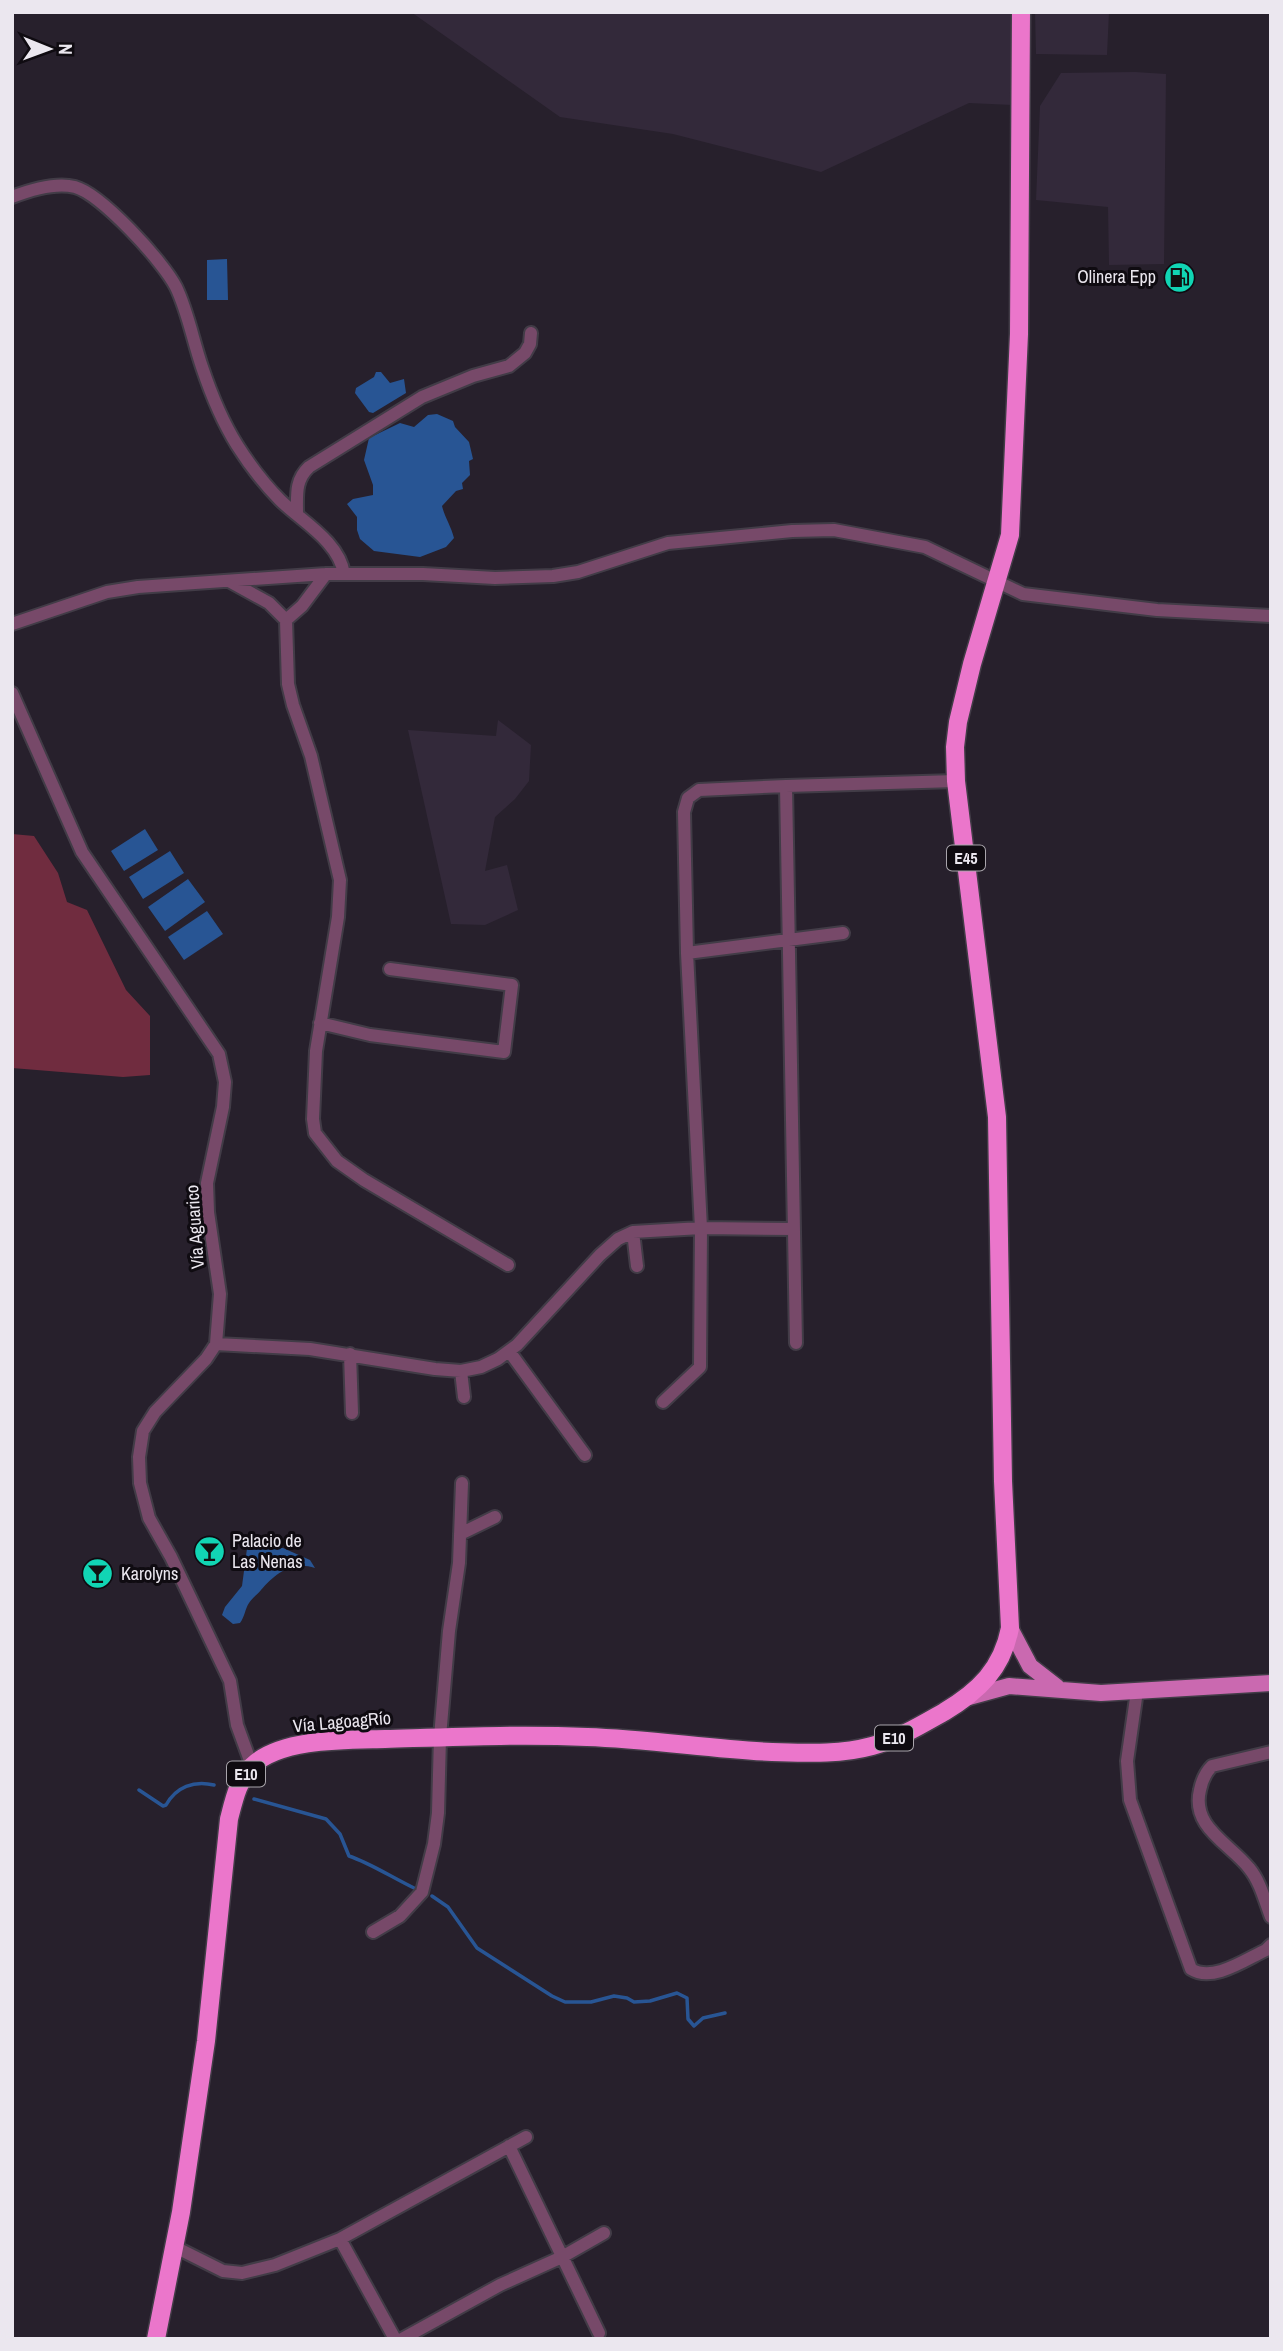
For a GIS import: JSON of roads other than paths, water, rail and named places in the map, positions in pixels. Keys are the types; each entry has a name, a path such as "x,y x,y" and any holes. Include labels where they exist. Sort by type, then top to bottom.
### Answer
{"highway":[{"name":"E45","path":"970,1697 997,1667 1010,1628 1003,1481 997,1116 956,781 955,747 972,664 1010,535 1016,422 1022,113 1021,12"},
{"name":"Vía LagoagRío","path":"252,1766 276,1751 299,1745 346,1740 440,1737 586,1737 652,1741 713,1749 810,1754 834,1752 873,1746 891,1739 917,1728 970,1697"},
{"name":"E10","path":"156,2339 181,2212 206,2041 229,1819 238,1786 252,1766"}],"main road":[{"path":"1010,1628 1030,1666 1059,1688"},
{"path":"970,1697 1009,1686 1101,1693 1271,1683"}],"street":[{"path":"12,197 56,186 72,186 85,191 122,223 158,260 175,284 202,368 222,418 252,467 281,501 297,513 338,555 344,574"},
{"path":"297,513 296,490 299,478 309,467 422,397 473,376 509,366 525,353 531,334"},
{"path":"12,624 107,592 227,579 326,574 423,574 495,578 554,576 578,572 668,543 792,531 834,530 925,547 1023,594 1157,610 1271,616"},
{"path":"286,620 302,606 326,574"},
{"path":"227,579 269,603 286,620 289,684 293,705 311,756 340,880 338,917 314,1072 315,1133 337,1161 364,1180 508,1265"},
{"name":"Vía Aguarico","path":"12,693 82,852 219,1055 225,1082 223,1107 207,1183 220,1294 216,1344"},
{"path":"663,1402 700,1367 701,1228 687,953 684,812 688,798 699,790 956,781"},
{"path":"786,786 796,1343"},
{"path":"687,953 843,933"},
{"path":"320,1023 370,1035 504,1052 512,985 390,969"},
{"path":"252,1766 237,1725 230,1681 171,1557 149,1518 140,1483 139,1457 143,1431 155,1412 206,1359 216,1344 310,1349 435,1369 461,1371 481,1367 509,1351 600,1255 618,1239 633,1232 701,1228 793,1228"},
{"path":"633,1232 637,1266"},
{"path":"509,1351 585,1455"},
{"path":"350,1354 352,1413"},
{"path":"461,1371 464,1397"},
{"path":"373,1932 400,1916 422,1892 438,1814 440,1737 449,1631 459,1563 462,1483"},
{"path":"460,1534 495,1517"},
{"path":"1137,1691 1127,1761 1130,1800 1191,1969 1197,1973 1213,1974 1266,1950 1271,1945"},
{"path":"1271,1752 1212,1766 1206,1773 1198,1797 1199,1811 1216,1838 1251,1870 1271,1917"},
{"path":"173,2246 223,2271 242,2273 275,2265 340,2239 526,2137"},
{"path":"509,2147 599,2333"},
{"path":"402,2339 500,2285 562,2257 604,2233"},
{"path":"340,2239 395,2339"}],"water":[{"path":"227,259 228,300 207,300 207,260"},
{"path":"376,372 381,372 390,383 404,379 406,393 373,413 369,412 355,393 356,388 374,377"},
{"path":"437,414 453,421 469,442 473,459 469,461 470,475 462,483 463,489 456,491 442,506 454,538 446,547 420,557 374,551 360,539 357,517 347,504 353,499 373,495 373,485 364,460 369,438 400,423 414,427 428,415"},
{"path":"145,829 158,850 124,871 111,851"},
{"path":"170,851 184,873 143,899 129,877"},
{"path":"188,879 205,902 165,931 148,907"},
{"path":"207,911 223,934 184,960 168,937"},
{"path":"248,1541 271,1548 283,1548 310,1560 315,1568 291,1567 278,1574 250,1601 240,1623 233,1624 222,1615 242,1586"}],"waterway":[{"path":"139,1790 163,1806 186,1786 199,1783 214,1785"},
{"path":"254,1799 326,1819 340,1834 349,1856 414,1888"},
{"path":"432,1896 448,1907 477,1948 565,2002 591,2002 614,1996 634,2002 650,2001 677,1993 687,1998 688,2019 694,2026 703,2018 725,2013"}],"place":[{"name":"Olinera Epp","path":"1179,277"},
{"name":"Palacio de Las Nenas","path":"209,1551"},
{"name":"Karolyns","path":"98,1574"}]}
